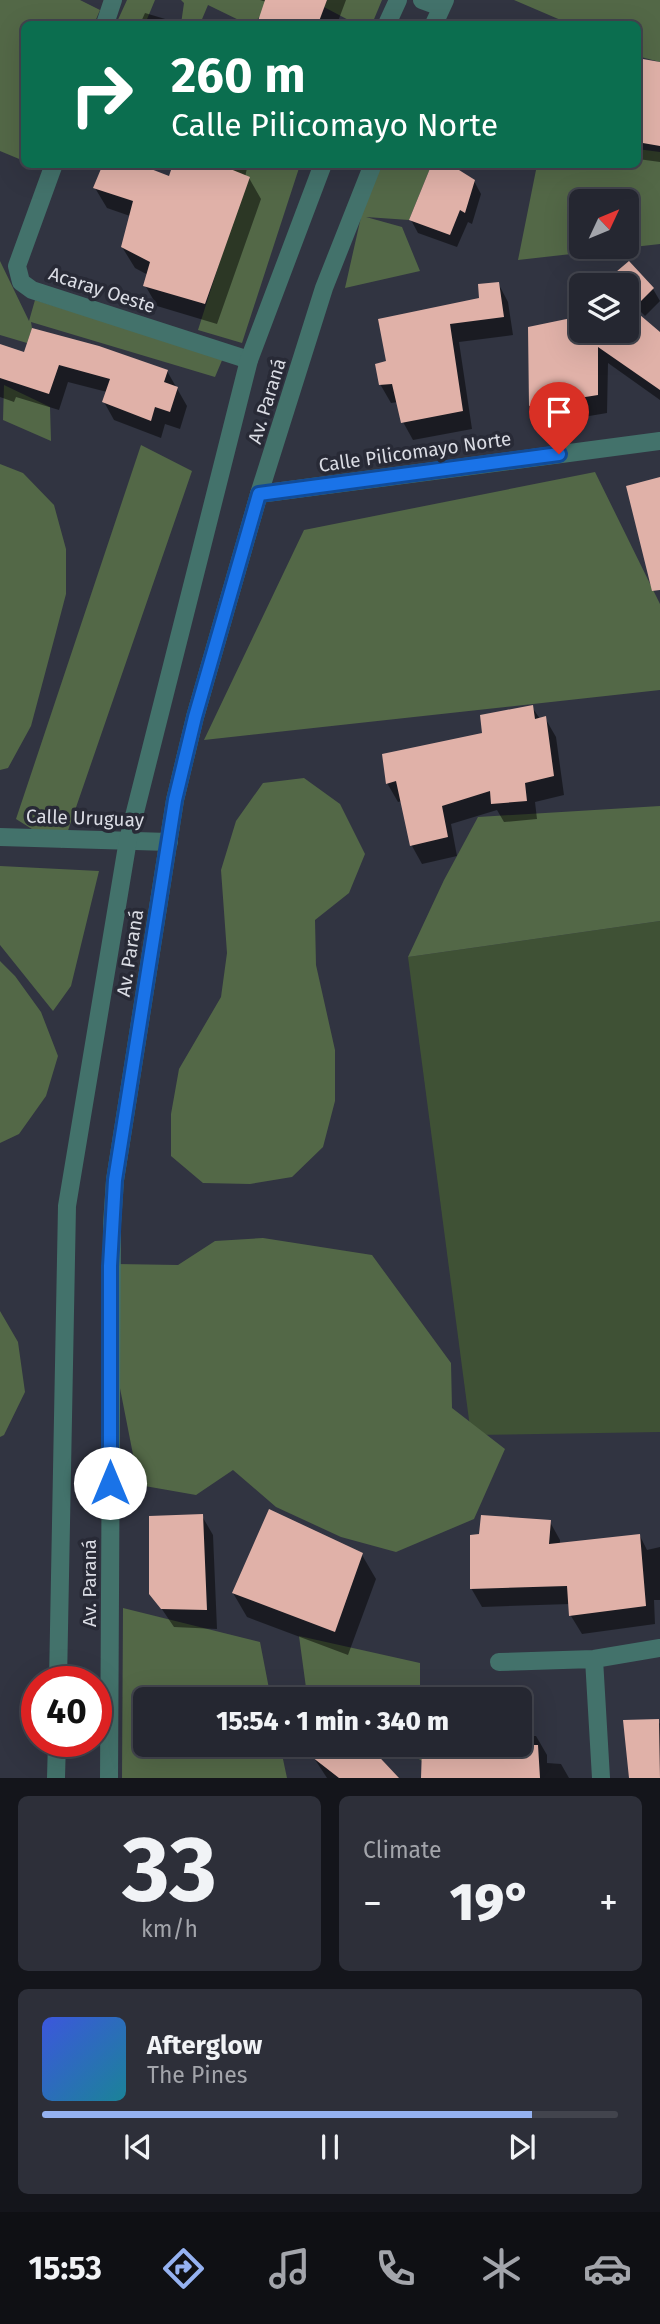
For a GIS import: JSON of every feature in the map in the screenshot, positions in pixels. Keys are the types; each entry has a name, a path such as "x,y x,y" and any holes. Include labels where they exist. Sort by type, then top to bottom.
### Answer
{"street":[{"path":"105,21 113,0"},
{"path":"388,21 398,0"},
{"path":"422,0 443,4 435,21"},
{"name":"Acaray Oeste","path":"53,168 17,266 21,282 32,290 249,360"},
{"name":"Av. Paraná","path":"58,1666 67,1206 128,840 249,360 321,168"},
{"name":"Av. Paraná","path":"109,1778 112,1224 115,1180 175,800 195,717 259,494 324,288 371,168"},
{"name":"Calle Pilicomayo Norte","path":"259,494 660,440"},
{"name":"Calle Uruguay","path":"0,837 169,842"},
{"path":"499,1662 594,1659 660,1648"},
{"path":"594,1659 601,1778"},
{"path":"56,1778 57,1757"}],"green space":[{"path":"0,0 80,0 100,10 95,21 21,21 21,160 0,151"},
{"path":"127,0 155,0 146,21 117,21"},
{"path":"181,0 294,2 289,21 280,21 262,14 256,21 241,21 208,5 201,21 181,21 184,3"},
{"path":"327,0 382,0 373,21 350,21 324,7"},
{"path":"514,0 660,0 660,62 641,57 641,21 563,21"},
{"path":"641,150 660,152 660,244 639,246 639,189 569,189 569,254 518,260 536,168 641,168"},
{"path":"231,168 299,168 242,343 198,330 226,242"},
{"path":"377,168 430,168 409,220 366,217 402,227 420,271 345,288 361,217"},
{"path":"0,261 29,321 35,300 223,358 215,377 31,322 32,328 27,343 0,335"},
{"path":"4,385 50,407 51,441 3,420"},
{"path":"141,445 192,471 62,848 16,819"},
{"path":"0,464 23,473 54,505 66,549 66,594 31,726 8,768 0,770"},
{"path":"595,472 660,604 660,690 204,740 304,530"},
{"path":"304,778 340,804 365,854 349,893 315,920 316,965 335,1050 335,1101 323,1147 292,1177 250,1184 203,1183 171,1156 171,1114 179,1069 221,997 227,953 221,870 236,821 263,783"},
{"path":"660,806 660,921 408,957 444,880 478,817"},
{"path":"0,866 99,871 71,986 53,1011 0,945"},
{"path":"660,921 660,1432 471,1435 408,957"},
{"path":"0,961 15,976 41,1012 58,1056 46,1096 19,1134 0,1143"},
{"path":"263,1238 372,1255 451,1363 452,1408 505,1449 474,1519 396,1552 341,1537 276,1507 233,1470 196,1495 139,1485 117,1373 117,1264 178,1265 215,1241"},
{"path":"0,1311 18,1342 25,1392 4,1435 0,1437"},
{"path":"123,1608 260,1642 269,1687 133,1687 133,1757 283,1757 287,1778 122,1778"},
{"path":"299,1636 420,1663 420,1687 306,1687"}],"building":[{"path":"265,0 327,0 319,21 258,21"},
{"path":"641,59 660,62 660,146 641,143"},
{"path":"101,168 148,168 169,176 172,168 228,168 250,177 205,304 143,286 150,262 121,247 133,201 93,188"},
{"path":"430,168 456,168 475,180 465,213 460,210 450,235 409,220"},
{"path":"629,261 654,288 639,303 639,273 615,273"},
{"path":"499,282 504,317 450,324 463,411 401,423 392,384 379,385 375,364 386,361 378,319 479,298 478,284"},
{"path":"639,314 660,332 660,390 598,347 598,395 529,406 528,327 569,318 569,343 639,343"},
{"path":"32,328 99,346 168,370 164,382 178,387 170,412 155,407 151,421 102,402 110,379 59,365 49,394 0,378 0,344 24,352"},
{"path":"660,477 660,590 652,591 626,486"},
{"path":"533,705 535,719 546,716 554,776 525,783 527,801 491,804 490,791 442,806 448,837 410,846 396,781 386,784 382,754 482,733 480,715"},
{"path":"269,1509 363,1553 335,1632 232,1593"},
{"path":"203,1514 207,1610 161,1609 149,1594 149,1516"},
{"path":"481,1515 551,1520 549,1544 640,1534 646,1606 569,1616 567,1586 470,1589 470,1535 479,1534"},
{"path":"659,1719 660,1778 629,1778 623,1720"},
{"path":"532,1745 538,1745 540,1778 421,1778 422,1757 532,1757"},
{"path":"312,1757 379,1757 399,1778 339,1778"}],"route":[{"path":"110,1483 110,1266 115,1180 175,800 195,717 259,494 559,454"}]}
